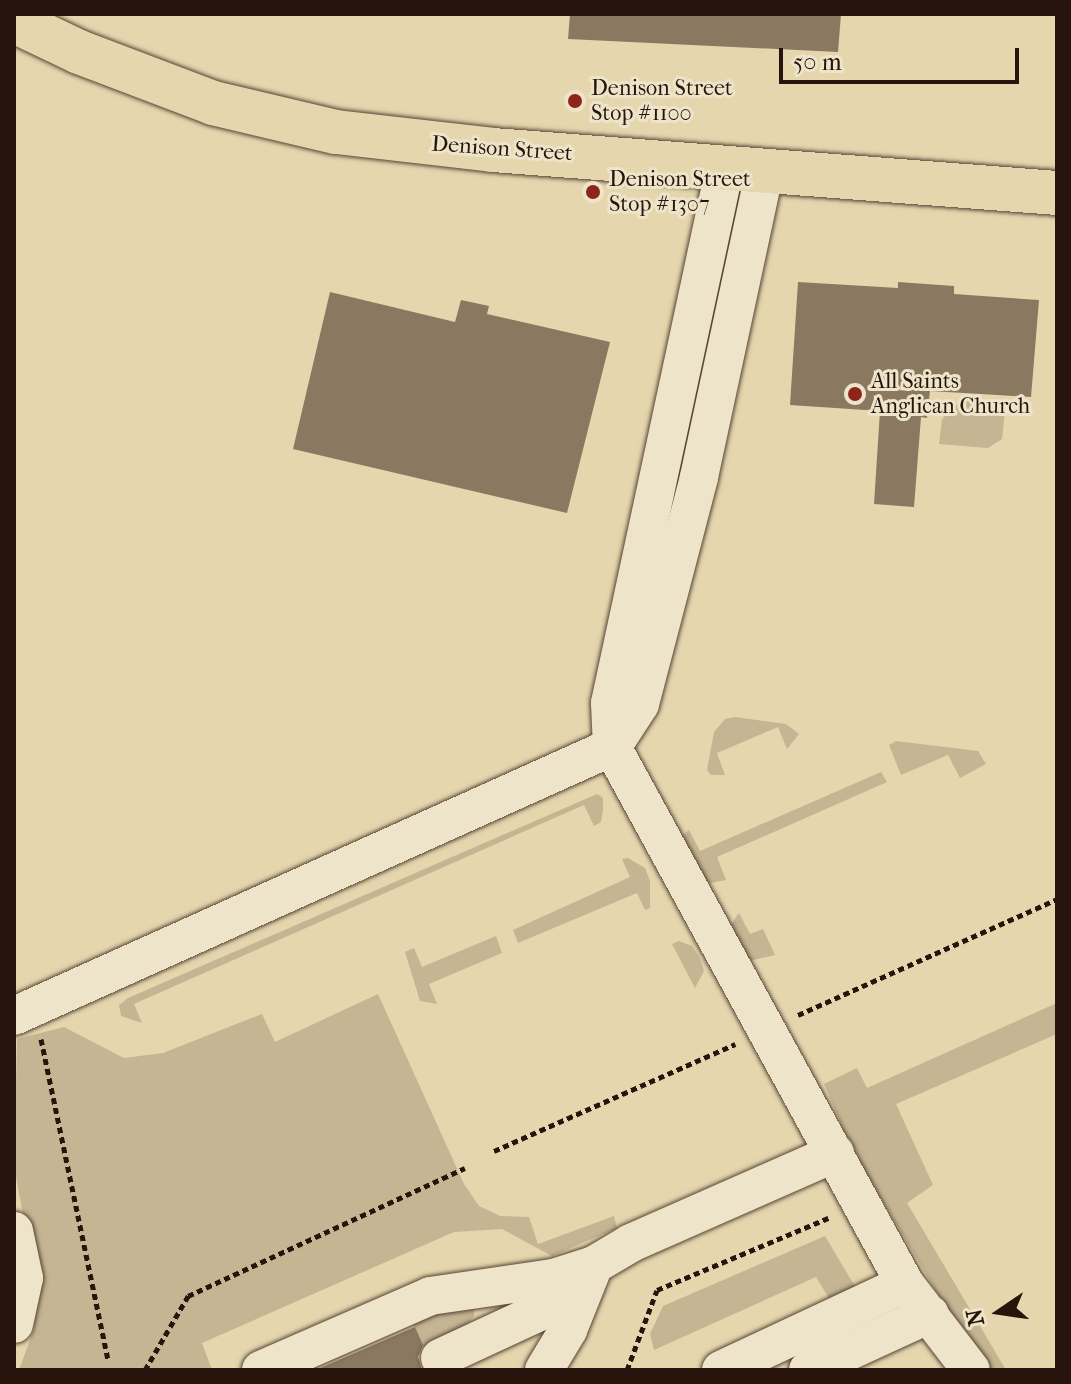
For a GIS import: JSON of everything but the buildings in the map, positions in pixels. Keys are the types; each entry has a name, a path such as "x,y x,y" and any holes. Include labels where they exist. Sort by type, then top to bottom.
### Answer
{"main road":[{"name":"Denison Street","path":"14,21 79,52 213,103 336,132 1057,193"}],"lane":[{"path":"745,168 686,354 610,703 612,747 905,1284 971,1370"},
{"path":"24,1012 612,747 640,704 725,365 745,168"},
{"path":"686,354 725,365"},
{"path":"440,1358 587,1279 631,1243 835,1153"},
{"path":"14,1231 24,1278 14,1324"},
{"path":"261,1370 430,1296 553,1278 587,1279"},
{"path":"544,1370 568,1330 587,1279"},
{"path":"721,1370 905,1284"},
{"path":"808,1370 930,1314"}],"path":[{"path":"789,1019 1057,899"},
{"path":"24,1012 108,1360"},
{"path":"494,1151 748,1039"},
{"path":"145,1370 188,1296 465,1168"},
{"path":"627,1370 657,1290 828,1218"}],"shaded area":[{"path":"962,400 990,402 1005,410 1002,439 988,448 939,444 942,419"},
{"path":"735,717 786,724 799,734 787,749 778,727 717,753 725,775 711,775 707,770 714,732 725,719"},
{"path":"896,741 978,751 986,764 960,778 948,755 901,775 889,745"},
{"path":"881,772 887,782 717,857 726,880 705,884 681,836 689,830 700,851"},
{"path":"597,794 603,798 603,810 601,822 594,826 584,805 134,1004 142,1023 121,1016 119,1005 128,998"},
{"path":"628,858 645,868 650,881 650,908 645,910 637,893 518,943 513,930 630,877 622,859"},
{"path":"739,913 750,934 763,929 775,955 749,961 729,927"},
{"path":"496,936 502,953 429,984 437,1004 420,1001 405,952 414,948 422,967"},
{"path":"679,941 692,946 700,958 704,971 695,988 672,944"},
{"path":"378,994 464,1184 479,1206 500,1216 529,1217 538,1244 614,1216 617,1228 552,1256 502,1229 454,1232 202,1343 212,1370 19,1370 34,1329 38,1295 14,1166 17,1039 64,1027 124,1058 163,1053 262,1014 275,1042"},
{"path":"1057,1003 1057,1034 896,1104 933,1185 907,1203 1006,1370 983,1370 853,1151 824,1084 857,1068 867,1088"},
{"path":"825,1236 857,1290 830,1300 816,1277 654,1350 650,1334 663,1306"},
{"path":"474,1301 474,1316 463,1329 424,1348 412,1321"}],"place":[{"name":"Denison Street Stop #1100","path":"575,101"},
{"name":"Denison Street Stop #1307","path":"593,192"},
{"name":"All Saints Anglican Church","path":"855,394"}]}
